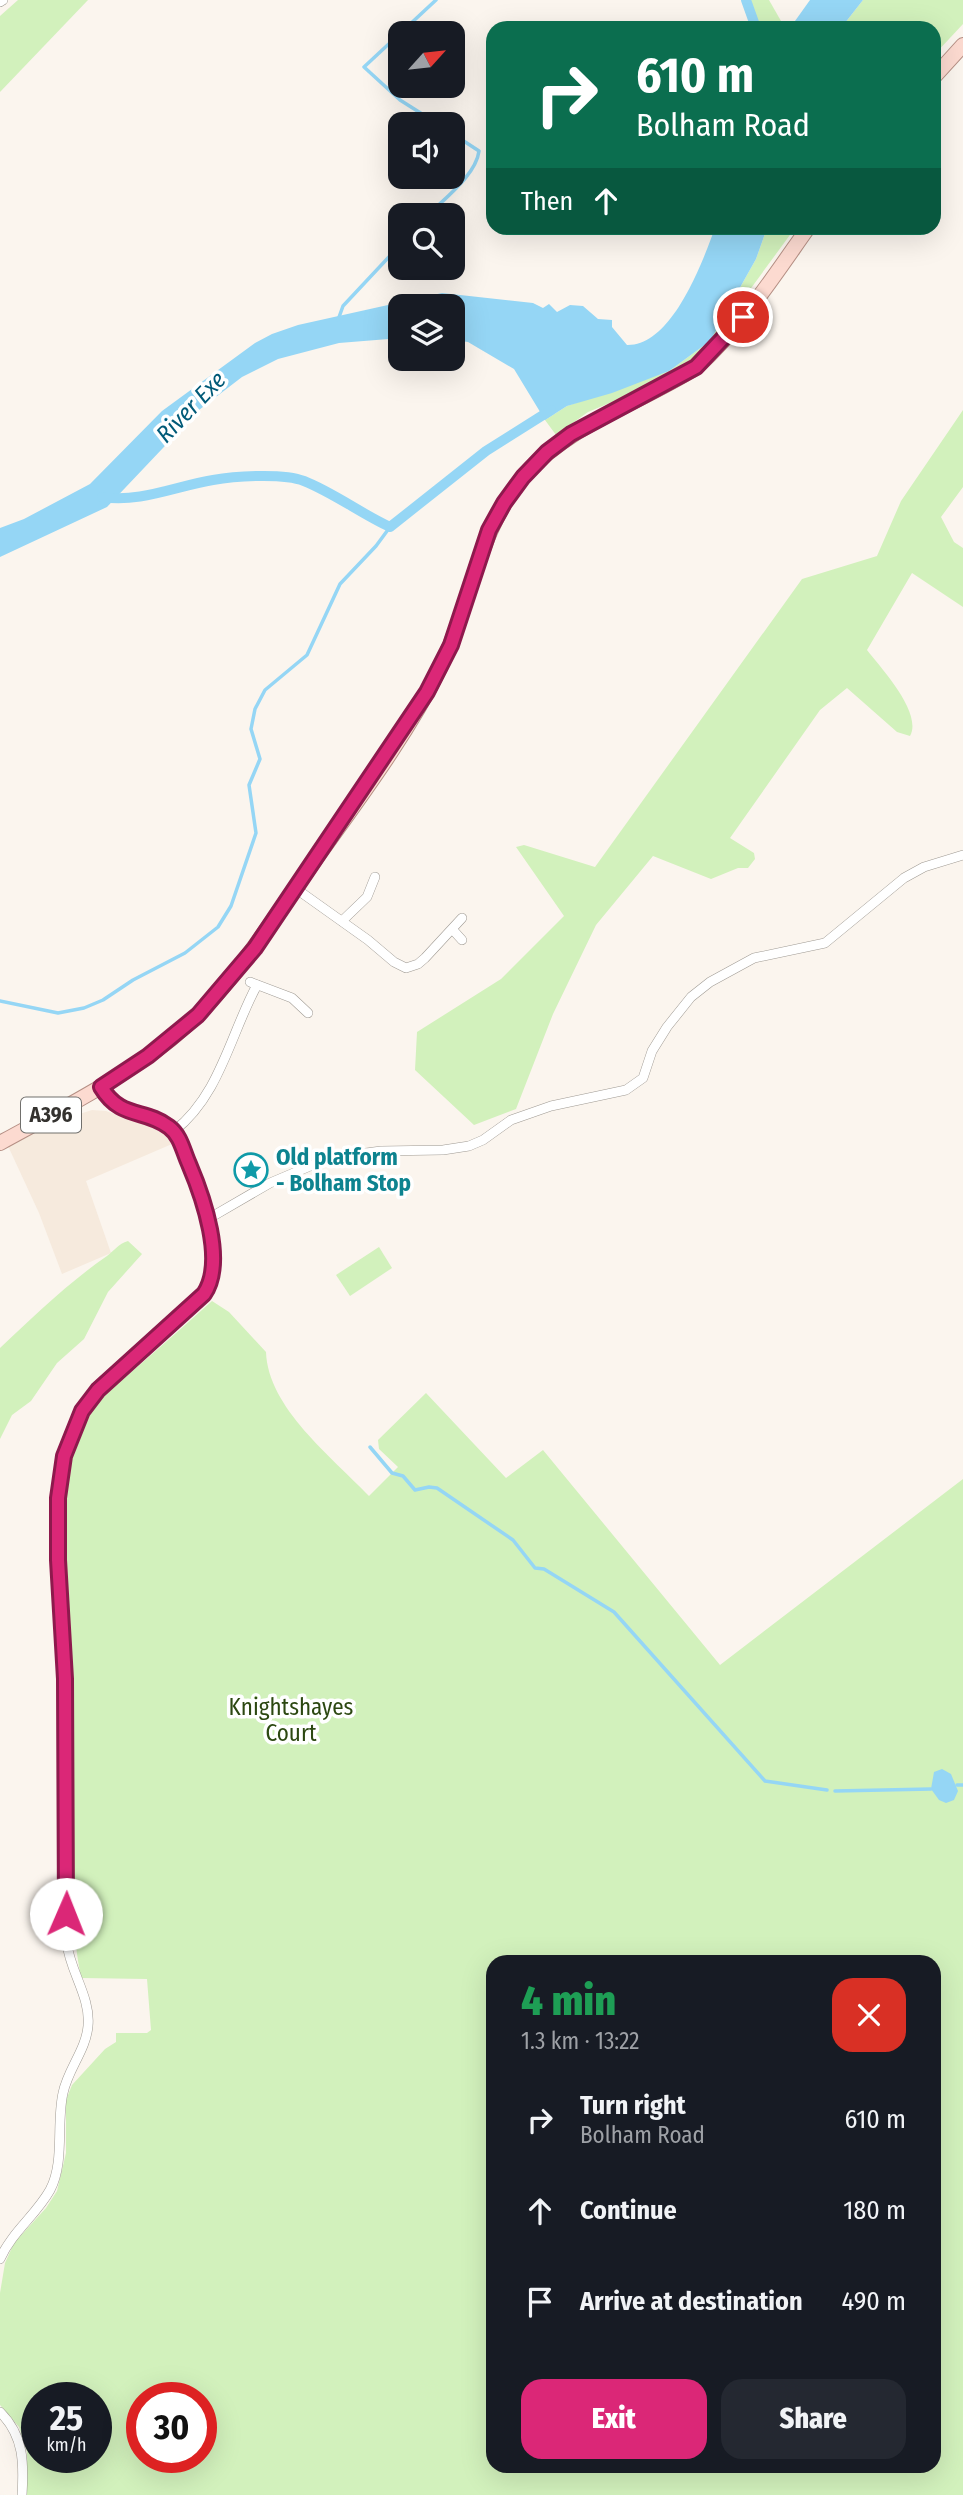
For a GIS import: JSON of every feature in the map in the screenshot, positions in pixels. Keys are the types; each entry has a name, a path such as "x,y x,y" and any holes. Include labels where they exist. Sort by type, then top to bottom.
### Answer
{"main road":[{"path":"941,69 963,45"},
{"name":"A396","path":"0,1143 101,1087 148,1056 198,1015 241,967 427,692 451,645 489,530 523,477 547,452 571,434 680,378 704,360 755,302 803,235"}],"street":[{"path":"208,1220 270,1183 329,1158 382,1150 443,1150 469,1146 483,1140 511,1120 551,1106 626,1090 643,1078 652,1051 667,1027 691,997 710,982 754,958 825,943 904,878 924,867 963,855"},
{"path":"342,920 367,897 375,877"},
{"path":"295,888 342,920 394,962 406,968 418,964 462,918"},
{"path":"453,930 462,940"},
{"path":"174,1132 201,1106 226,1059 253,983 292,998 308,1013"},
{"path":"0,2259 9,2240 51,2188 59,2151 63,2088 83,2048 89,2021 67,1942 65,1679 58,1560 58,1498 64,1456 82,1411 98,1390 191,1308 209,1287 212,1258 208,1220 201,1192 174,1132 155,1119 133,1114 120,1107 101,1087"},
{"path":"0,2412 19,2438 24,2466 22,2495"}],"shaded area":[{"path":"92,1110 106,1111 146,1125 167,1135 172,1144 86,1181 111,1253 62,1274 39,1213 8,1146 61,1120"}],"green space":[{"path":"18,0 88,0 0,92 0,16"},
{"path":"743,0 769,0 781,21 750,21"},
{"path":"863,0 963,0 963,24 941,48 941,21 846,21"},
{"path":"765,235 790,235 716,336 696,358 665,380 588,412 556,435 545,420 567,406 669,371 710,341 756,259"},
{"path":"963,410 963,487 941,517 954,542 963,548 963,607 912,573 867,650 906,703 911,715 910,736 897,732 847,688 820,710 730,838 754,853 755,859 748,868 738,868 711,879 653,856 596,925 553,1014 516,1109 474,1125 415,1070 417,1032 501,979 564,916 516,847 524,845 595,867 802,579 877,556 901,501"},
{"path":"128,1241 142,1254 108,1292 84,1339 57,1363 31,1401 12,1415 0,1439 0,1348 65,1289 119,1245"},
{"path":"379,1247 392,1268 350,1296 336,1275"},
{"name":"Knightshayes Court","path":"212,1301 229,1312 266,1352 269,1373 290,1412 304,1430 369,1496 398,1467 379,1449 378,1440 426,1393 506,1478 543,1450 720,1665 963,1479 963,2495 27,2495 27,2473 112,2473 112,2382 21,2382 21,2433 19,2427 0,2405 0,2293 5,2263 14,2243 46,2208 57,2191 66,2153 66,2100 72,2085 105,2049 116,2042 116,2033 147,2033 151,2030 147,1979 81,1978 73,1914 70,1849 71,1719 63,1522 66,1482 74,1446 93,1409 110,1390"}],"water":[{"path":"810,0 863,0 846,21 795,21"},
{"path":"712,235 765,235 756,259 710,341 669,371 612,393 567,406 545,420 514,369 465,342 465,296 533,303 543,308 549,304 557,312 570,305 583,306 598,319 612,320 612,327 627,345 643,342 658,332 671,318 693,281"},
{"name":"River Exe","path":"388,305 388,339 339,343 278,359 242,377 199,410 107,507 0,557 0,528 24,519 90,484 162,411 255,343 298,325"},
{"path":"942,1769 951,1774 958,1791 954,1800 946,1803 939,1800 931,1789 934,1772"}],"waterway":[{"path":"419,112 400,100 364,67 436,0"},
{"path":"746,0 754,21"},
{"path":"465,142 479,151 477,160 465,178"},
{"path":"441,203 456,189"},
{"path":"338,320 343,306 388,258"},
{"path":"102,497 144,496 222,479 259,476 295,478 390,527 486,451 551,410"},
{"path":"0,1001 58,1013 84,1008 185,953 218,927 231,906 256,833 249,785 260,759 251,729 255,709 265,690 307,655 340,584 390,527"},
{"path":"370,1447 392,1473 403,1476 415,1490 437,1488 513,1540 535,1568 544,1569 614,1612 765,1781 827,1790"},
{"path":"957,1785 963,1785"},
{"path":"835,1791 931,1789"}],"place":[{"name":"Old platform - Bolham Stop","path":"251,1170"}],"route":[{"path":"66,1914 65,1679 58,1560 58,1498 64,1456 82,1411 98,1390 204,1294 209,1287 212,1258 208,1220 201,1192 179,1138 163,1123 133,1114 114,1104 101,1087 148,1056 198,1015 234,976 255,948 387,756 427,692 451,645 489,530 523,477 547,452 571,434 680,378 696,367 743,317"}]}
